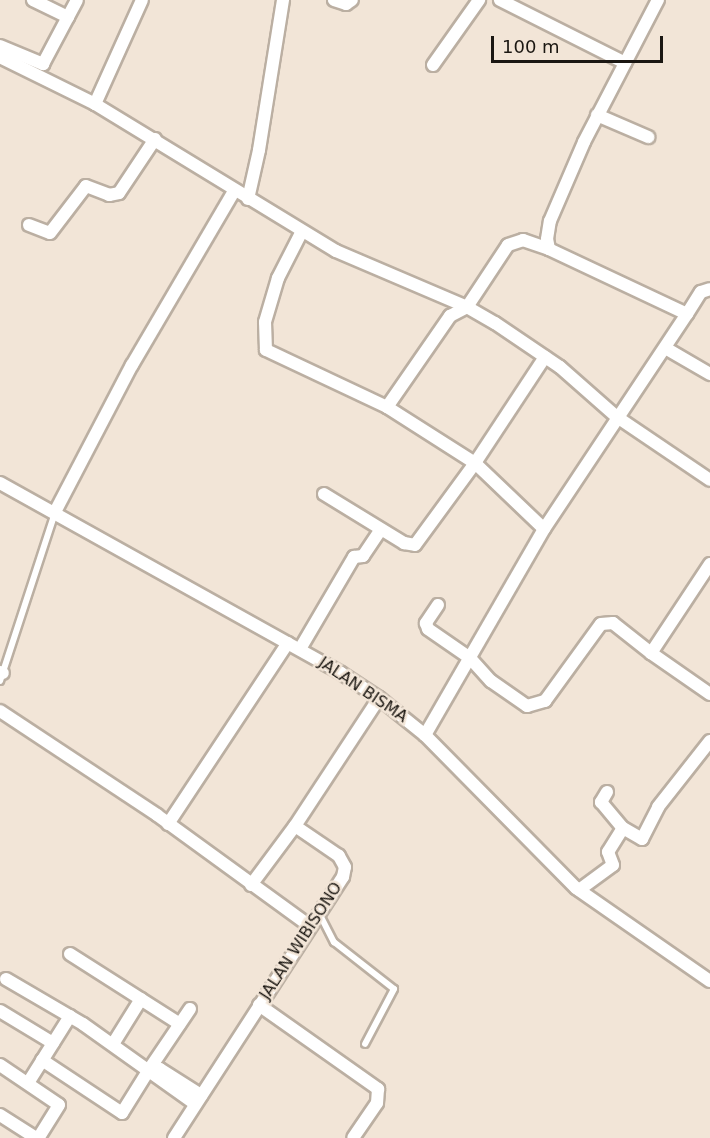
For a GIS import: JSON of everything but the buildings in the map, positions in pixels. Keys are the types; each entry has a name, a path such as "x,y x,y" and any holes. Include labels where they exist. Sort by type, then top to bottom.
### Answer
{"street":[{"path":"33,0 68,17"},
{"path":"0,45 31,62 44,64 77,0"},
{"path":"95,104 142,0"},
{"path":"248,199 260,150 283,0"},
{"path":"334,0 346,4 352,0"},
{"path":"433,64 479,0"},
{"path":"500,0 625,63"},
{"path":"549,249 550,221 597,115 658,0"},
{"path":"0,57 95,104 155,139 301,233 466,307 546,357 617,417 709,478"},
{"path":"597,115 648,137"},
{"path":"29,225 50,233 86,186 108,195 119,193 155,139"},
{"path":"55,512 132,365 234,190"},
{"path":"301,233 279,278 265,322 266,350 387,408 475,463 544,529"},
{"path":"387,408 450,316 466,307 511,243 523,240 549,249 687,314"},
{"path":"425,735 544,529 617,417 667,349 701,292 710,289"},
{"path":"667,349 710,374"},
{"path":"324,494 408,545 418,543 546,357"},
{"name":"JALAN BISMA","path":"0,483 300,649 379,698 425,735 579,890 710,981"},
{"path":"300,649 354,557 363,556 381,529"},
{"path":"651,653 710,564"},
{"path":"438,604 426,626 470,658 490,681 533,707 545,701 601,624 613,623 710,694"},
{"path":"168,824 288,643"},
{"path":"251,885 295,826 379,698"},
{"path":"0,711 168,824 310,926"},
{"path":"607,792 601,802 623,828 642,839 657,807 710,741"},
{"name":"JALAN WIBISONO","path":"174,1138 339,884 345,867 336,852 295,826"},
{"path":"579,890 613,865 608,852 623,828"},
{"path":"70,954 180,1024"},
{"path":"6,979 70,1016 150,1068 155,1077 198,1099"},
{"path":"113,1044 141,999"},
{"path":"259,1005 378,1089 376,1103 353,1138"},
{"path":"42,1060 122,1113 190,1009"},
{"path":"0,1011 53,1043"},
{"path":"28,1083 70,1016"},
{"path":"0,1065 59,1105 37,1138 0,1115"}],"lane":[{"path":"1,675 55,512"},
{"path":"319,913 334,942 394,989 365,1044"}]}
